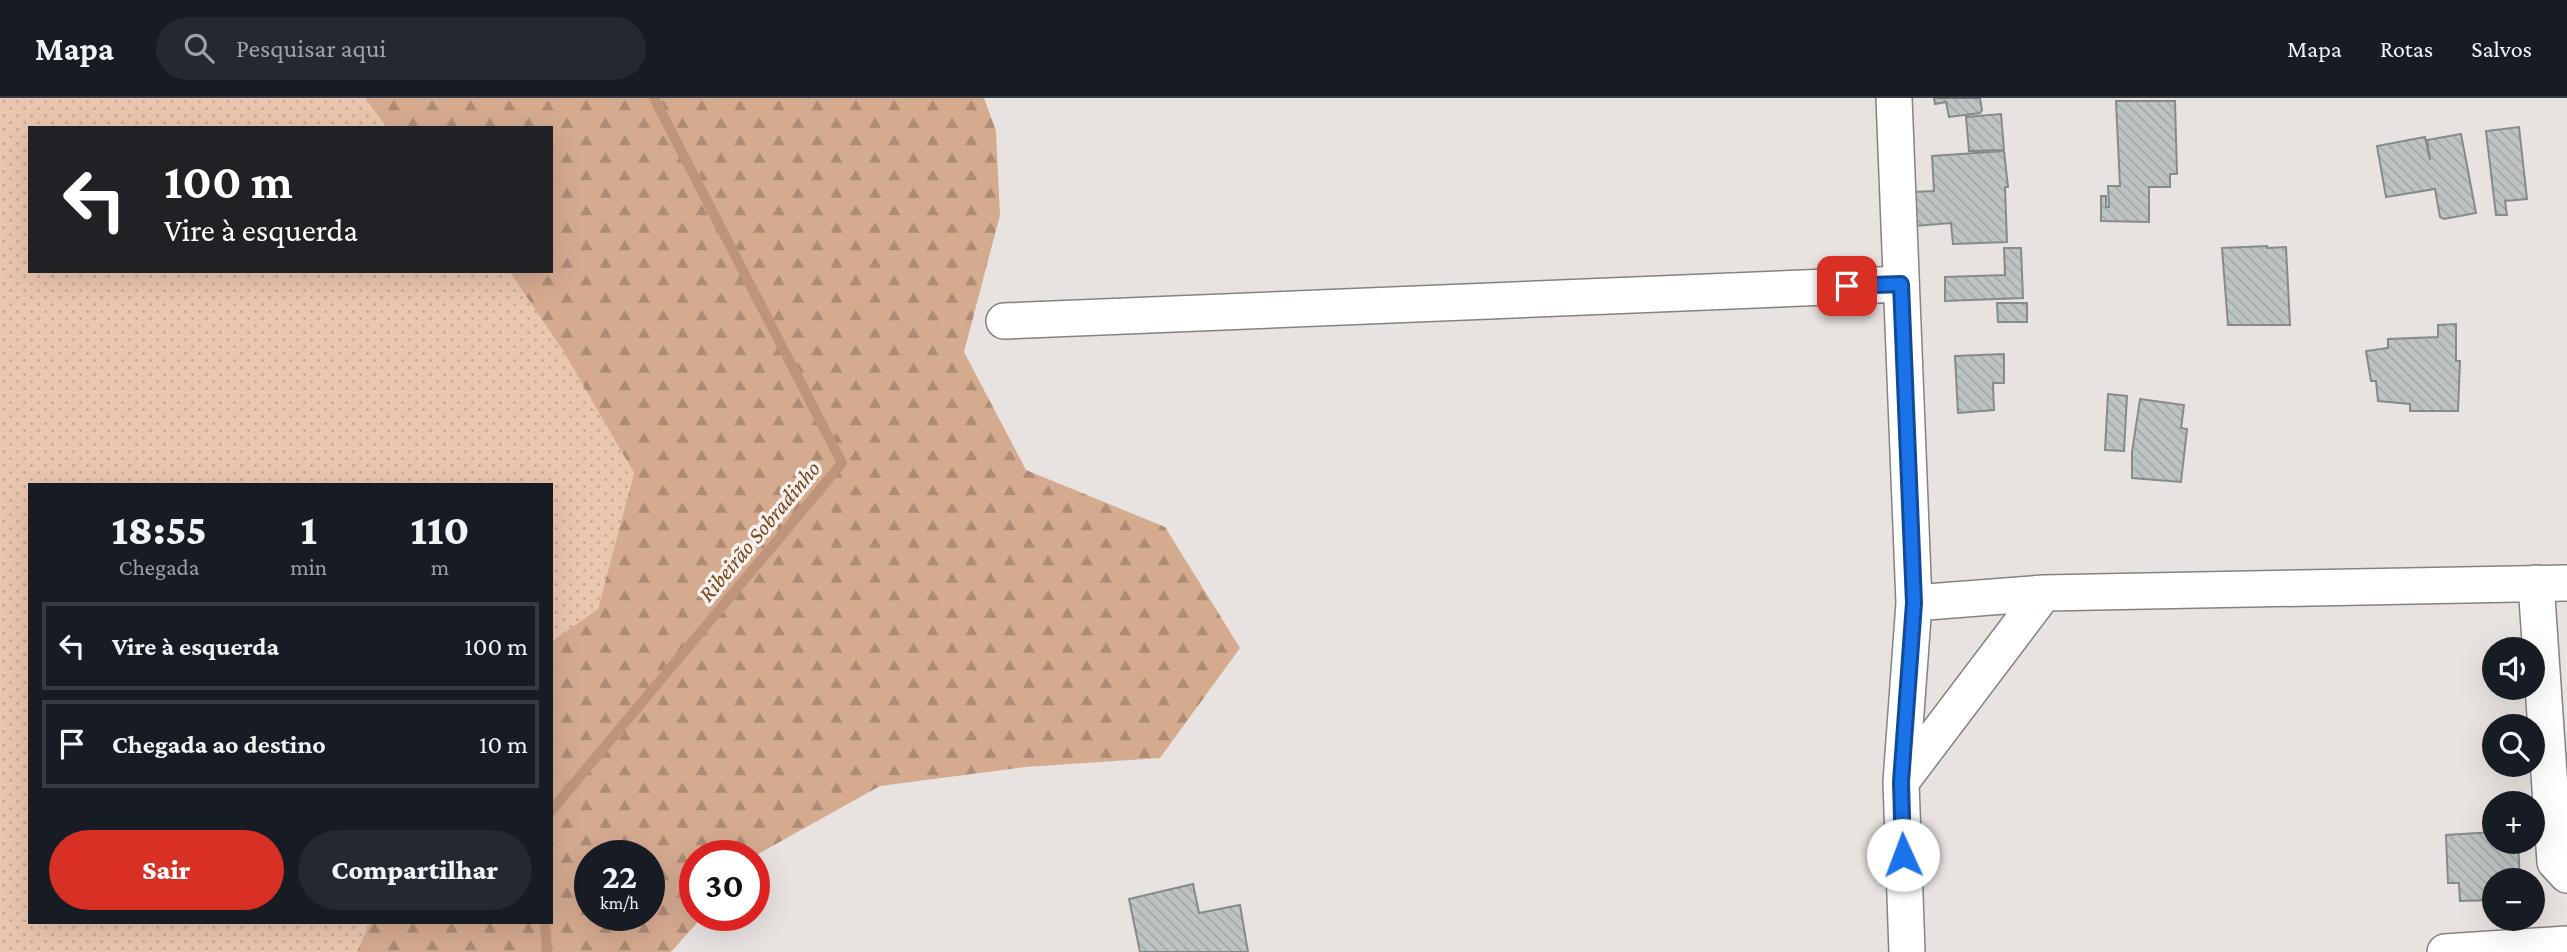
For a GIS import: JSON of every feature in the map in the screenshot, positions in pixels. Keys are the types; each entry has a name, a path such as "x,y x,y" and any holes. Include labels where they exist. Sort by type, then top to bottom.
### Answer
{"street":[{"path":"1894,98 1914,603 1901,782 1907,952"},
{"path":"1004,321 1901,284"},
{"path":"1914,603 2044,593 2552,583 2555,862 2567,875"},
{"path":"1901,782 2044,593"},
{"path":"2445,952 2567,944"}],"shaded area":[{"path":"0,98 365,98 386,126 28,126 28,273 510,273 562,349 634,473 598,609 553,641 553,483 28,483 28,924 369,924 357,952 0,952"}],"green space":[{"path":"365,98 984,98 996,131 1000,215 964,352 1026,470 1165,527 1240,648 1160,758 1025,767 880,786 770,847 770,840 679,840 679,931 690,931 671,952 357,952 369,924 553,924 553,641 598,609 634,473 562,349 510,273 553,273 553,126 386,126"}],"building":[{"path":"1934,98 1980,98 1982,110 1980,113 1949,117 1946,102 1935,104"},
{"path":"2116,101 2175,101 2177,174 2170,174 2170,187 2149,187 2149,222 2101,221 2101,196 2106,196 2106,207 2109,207 2108,186 2120,186"},
{"path":"2001,114 2004,150 1969,151 1966,117"},
{"path":"2519,127 2527,199 2505,201 2507,215 2496,215 2486,131"},
{"path":"2461,134 2476,213 2444,219 2440,217 2435,189 2386,197 2377,146 2425,137 2430,160 2427,140"},
{"path":"2004,151 2008,187 2005,187 2007,242 1953,244 1951,223 1915,226 1913,192 1934,191 1932,156"},
{"path":"2286,247 2290,325 2228,325 2222,248"},
{"path":"2004,248 2021,248 2023,298 1945,301 1945,277 2005,275"},
{"path":"1997,303 2027,303 2027,322 1998,322"},
{"path":"2456,324 2456,361 2460,361 2458,411 2410,411 2410,404 2378,401 2376,381 2371,381 2366,351 2388,348 2388,339 2438,337 2438,325"},
{"path":"2004,354 2004,383 1993,383 1994,410 1958,413 1955,356"},
{"path":"2108,394 2127,396 2124,451 2105,450"},
{"path":"2140,399 2184,405 2181,428 2187,429 2181,482 2132,478 2132,452"},
{"path":"2482,833 2482,854 2519,854 2519,868 2482,868 2482,900 2460,901 2459,883 2448,883 2446,835"},
{"path":"1193,884 1199,913 1240,905 1248,952 1140,952 1129,899"}],"waterway":[{"name":"Ribeirão Sobradinho","path":"553,809 842,463 654,98"},
{"name":"Ribeirão Sobradinho","path":"545,924 547,952"}],"route":[{"path":"1847,286 1901,284 1914,603 1901,782 1903,855"}]}
